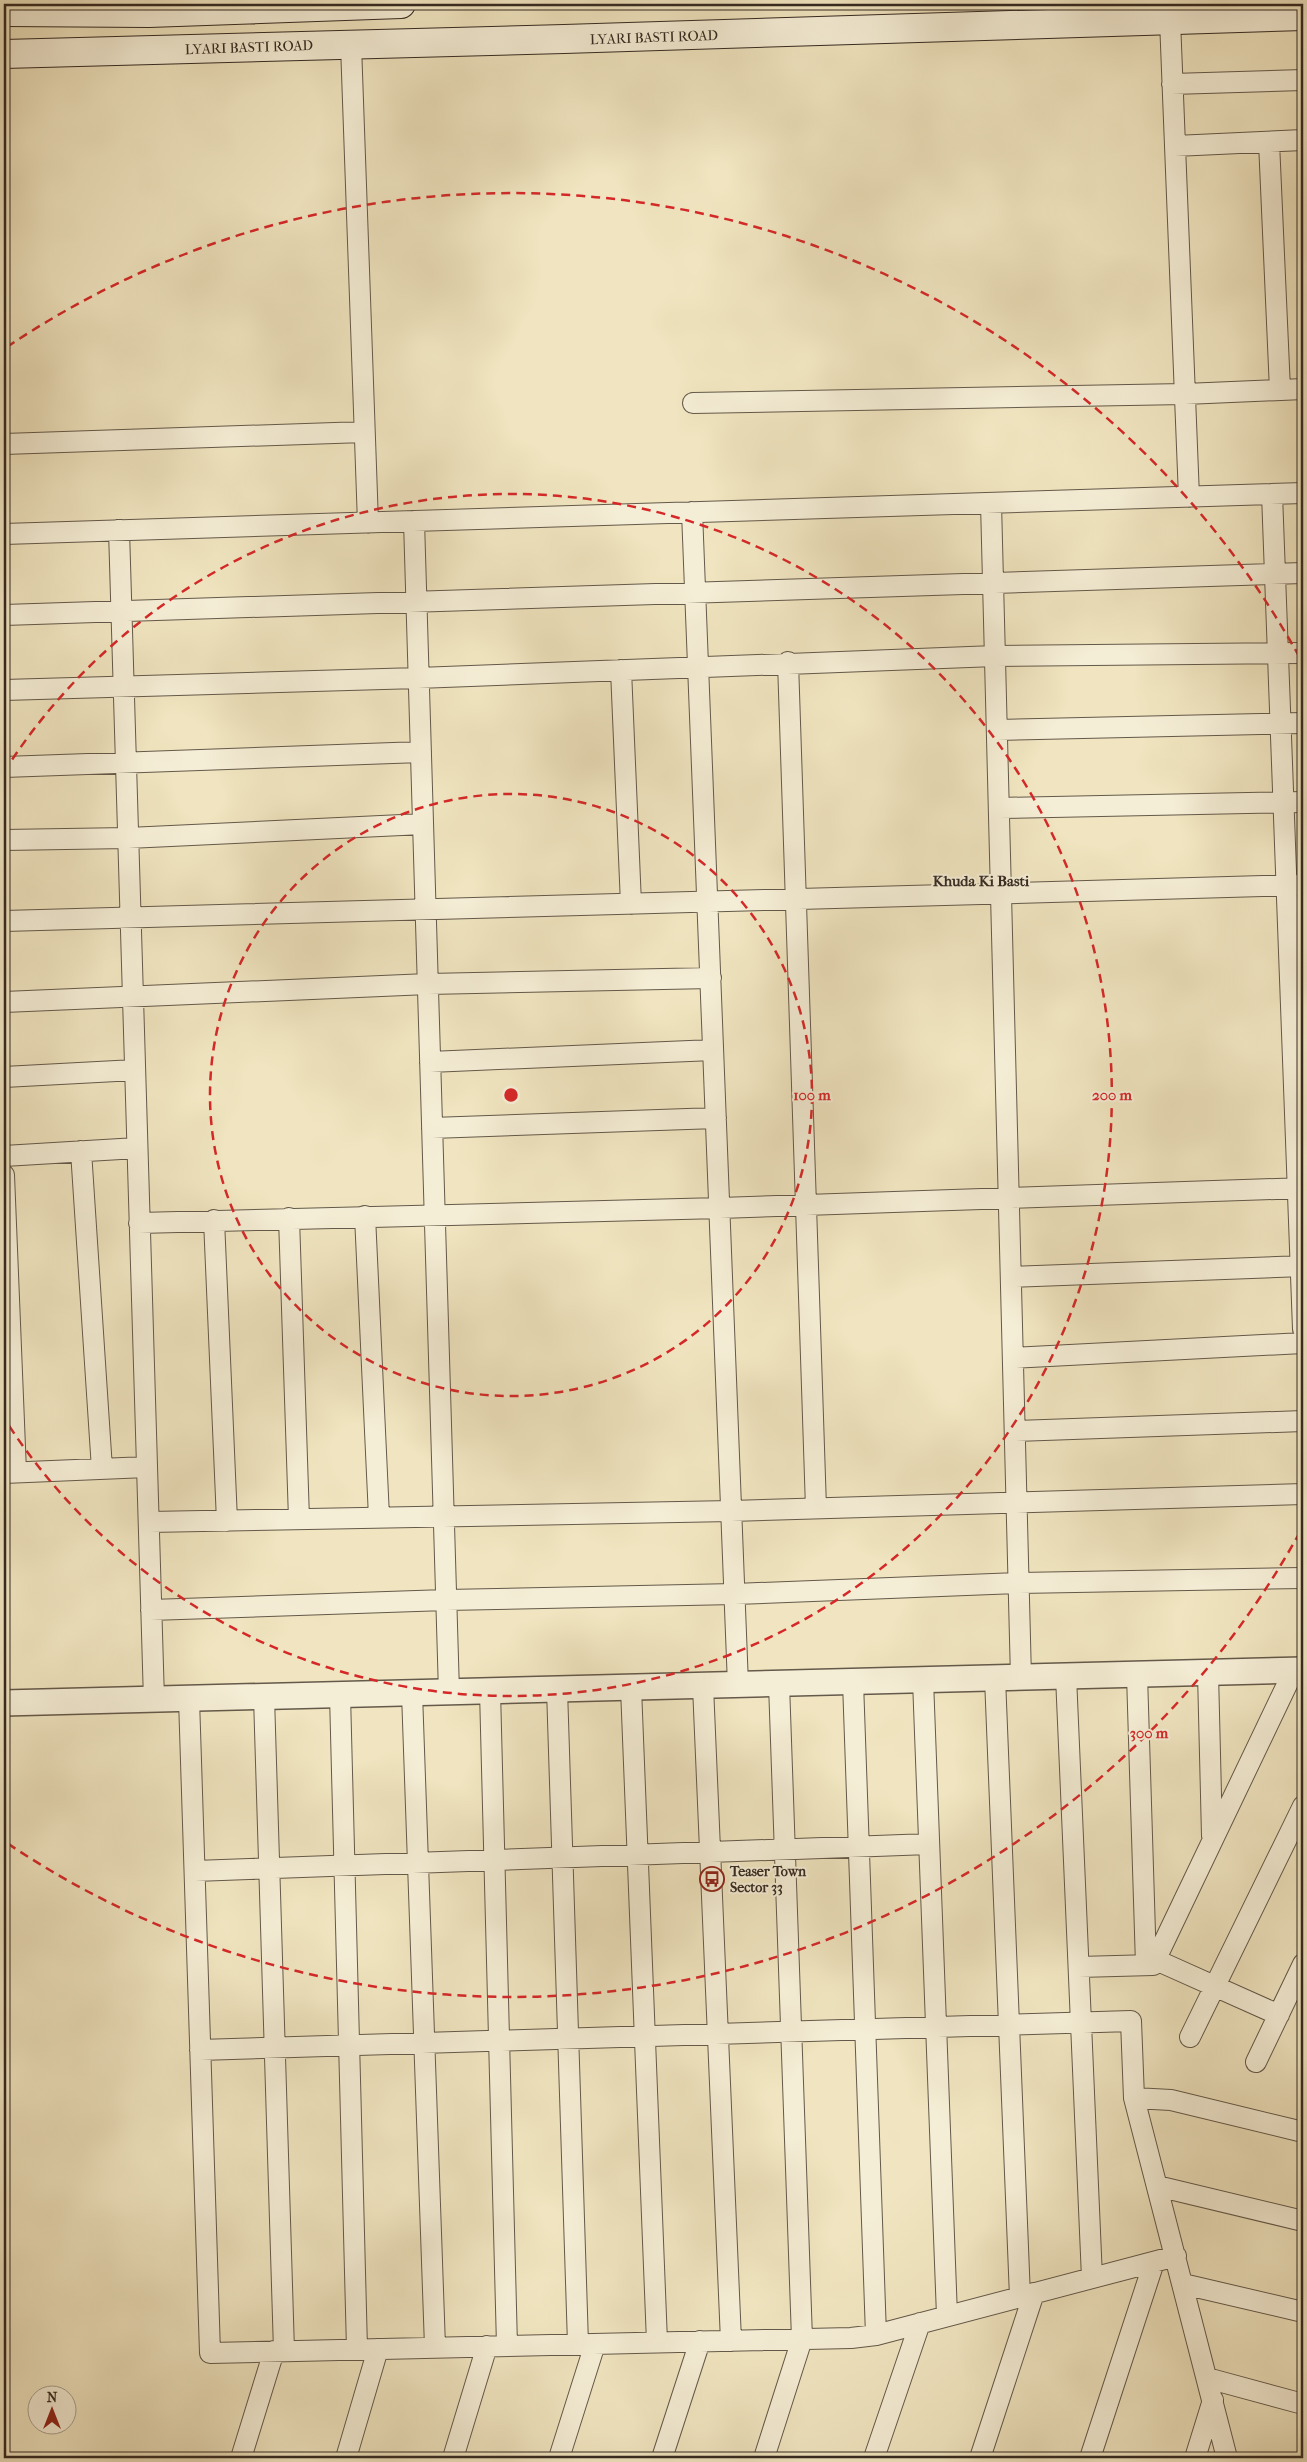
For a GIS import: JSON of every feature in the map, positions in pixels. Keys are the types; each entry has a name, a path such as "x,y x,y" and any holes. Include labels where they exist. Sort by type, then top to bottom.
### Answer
{"main road":[{"path":"4,12 401,4"},
{"name":"LYARI BASTI ROAD","path":"4,54 1303,16"}],"street":[{"path":"1170,20 1189,497"},
{"path":"351,45 368,523"},
{"path":"1172,84 1303,80"},
{"path":"1175,146 1303,140"},
{"path":"1269,142 1280,390"},
{"path":"693,403 1185,394 1303,389"},
{"path":"4,444 364,432"},
{"path":"4,534 1303,493"},
{"path":"1272,494 1280,723 1293,802 1303,1329"},
{"path":"991,503 1021,1678"},
{"path":"692,512 738,1685"},
{"path":"414,521 448,1692"},
{"path":"119,530 154,1700"},
{"path":"4,615 1303,574"},
{"path":"4,690 418,678 788,662 995,656 1303,653"},
{"path":"788,662 816,1508"},
{"path":"621,670 631,904"},
{"path":"997,730 1303,723"},
{"path":"4,766 421,752"},
{"path":"999,808 1293,802"},
{"path":"4,840 128,838 423,824"},
{"path":"4,921 130,916 425,910 1295,886"},
{"path":"4,1002 428,984 710,978"},
{"path":"430,1062 713,1050"},
{"path":"4,1077 135,1070"},
{"path":"432,1128 716,1118"},
{"path":"4,1156 137,1148"},
{"path":"81,1151 102,1469"},
{"path":"4,1175 10,1472 147,1467"},
{"path":"139,1222 720,1208 1301,1188"},
{"path":"365,1216 379,1517"},
{"path":"289,1218 299,1519"},
{"path":"214,1220 227,1520"},
{"path":"1011,1278 1302,1266"},
{"path":"1013,1358 1303,1343"},
{"path":"1015,1431 1303,1421"},
{"path":"148,1522 816,1508 1303,1494"},
{"path":"151,1610 446,1600 735,1594 1019,1583 1303,1578"},
{"path":"4,1704 1298,1670 1151,1962"},
{"path":"1208,1673 1212,1840"},
{"path":"1137,1675 1151,1962"},
{"path":"1066,1676 1092,2278"},
{"path":"980,2458 1027,2295 1009,2025 995,1678"},
{"path":"923,1680 946,2316"},
{"path":"853,1682 876,2335"},
{"path":"764,2458 802,2339 779,1684"},
{"path":"703,1686 731,2341"},
{"path":"631,1688 658,2342"},
{"path":"557,1689 568,2039 586,2344 559,2458"},
{"path":"490,1691 507,2346"},
{"path":"412,1693 435,2347"},
{"path":"340,1695 357,2349"},
{"path":"241,2458 279,2351 275,2048 264,1697"},
{"path":"189,1699 210,2353 851,2338 876,2335 1176,2256"},
{"path":"1190,2037 1303,1806"},
{"path":"195,1871 929,1844"},
{"path":"1079,1967 1151,1962 1215,1986 1279,2014"},
{"path":"1256,2062 1303,1964"},
{"path":"200,2050 1131,2021 1134,2098 1227,2458"},
{"path":"1134,2098 1171,2100 1303,2131"},
{"path":"1157,2186 1303,2220"},
{"path":"1090,2458 1154,2262"},
{"path":"1183,2284 1303,2312"},
{"path":"874,2458 920,2323"},
{"path":"662,2458 700,2342"},
{"path":"453,2458 487,2346"},
{"path":"346,2458 378,2349"},
{"path":"1207,2378 1303,2404"},
{"path":"1195,2458 1213,2400"}],"place":[{"name":"Teaser Town Sector 33","path":"712,1879"}],"district":[{"name":"Khuda Ki Basti","path":"981,881"}]}
